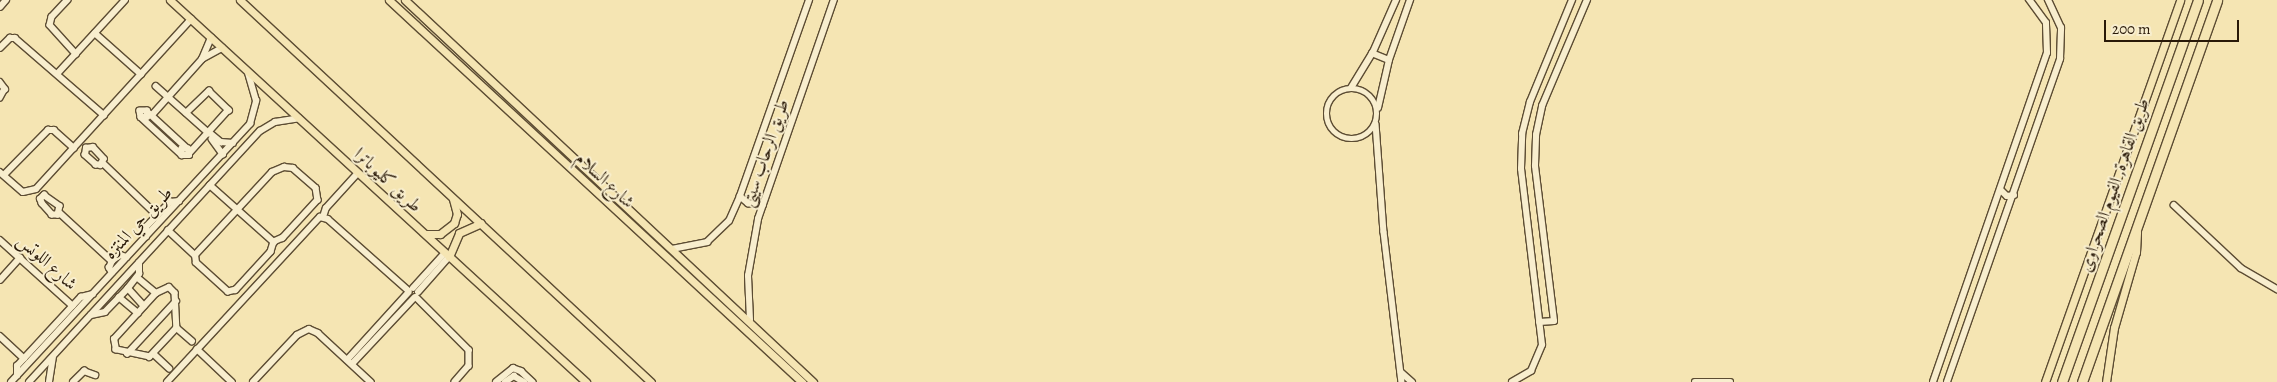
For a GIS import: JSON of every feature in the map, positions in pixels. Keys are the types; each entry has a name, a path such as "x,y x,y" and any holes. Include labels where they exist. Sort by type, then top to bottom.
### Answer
{"highway":[{"name":"طريق القاهرة, الفيوم الصحراوى","path":"2062,382 2198,0"},
{"name":"طريق القاهرة, الفيوم الصحراوى","path":"2082,382 2217,0"}],"main road":[{"name":"طريق كليوباترا","path":"170,0 586,382"},
{"name":"طريق كليوباترا","path":"240,0 651,382"},
{"name":"شارع السلام","path":"388,0 802,382"},
{"name":"شارع السلام","path":"405,0 750,320 813,382"},
{"path":"2045,382 2180,0"},
{"path":"404,14 412,7"},
{"path":"425,234 440,234 454,223 457,211 452,197"},
{"path":"447,255 459,233 481,223"},
{"path":"2106,382 2114,328 2136,252 2136,232"}],"street":[{"path":"0,7 6,0"},
{"path":"68,0 52,17 50,25 76,54"},
{"name":"طريق الرحاب سيتى","path":"672,249 707,242 729,221 740,196 809,0"},
{"name":"طريق الرحاب سيتى","path":"750,320 750,262 763,205 834,0"},
{"path":"1351,88 1372,53 1396,0"},
{"path":"1402,382 1384,232 1376,124 1389,60 1410,0"},
{"path":"1512,382 1527,375 1537,362 1542,345 1539,322 1521,169 1521,140 1530,102 1564,19 1574,0 1587,1 1542,106 1535,143 1554,320 1539,322"},
{"path":"1933,382 2049,48 2046,23 2029,0"},
{"path":"1947,382 2014,195 2062,52 2062,28 2048,0"},
{"path":"57,74 95,33 121,1"},
{"path":"74,148 54,130 48,130 2,173 23,192 32,192 74,148 191,19"},
{"path":"1564,19 1573,19 1576,25"},
{"path":"95,33 141,74"},
{"path":"0,48 10,38 15,38 104,115"},
{"path":"202,60 211,38"},
{"path":"152,115 202,60 222,48"},
{"path":"1372,53 1389,60"},
{"name":"طريق حي المنتزه","path":"12,382 250,124 256,101 248,72"},
{"path":"0,82 5,89 0,98"},
{"path":"156,86 208,133 219,145 223,154"},
{"path":"1376,124 1367,135 1353,139 1339,136 1329,125 1329,103 1338,92 1351,88 1366,92 1378,112"},
{"path":"186,113 205,92 211,91 229,110 208,133 189,151 182,156 140,118 147,117 147,111 189,151"},
{"name":"طريق حي المنتزه","path":"29,382 260,131 275,122 299,118"},
{"path":"250,124 256,125 260,131"},
{"path":"208,133 221,142 233,143"},
{"path":"103,163 157,215"},
{"path":"168,230 195,255 196,263 232,292 271,252 274,242 283,238 316,203 319,197 316,188 293,168 279,168 195,255"},
{"path":"323,217 326,208 358,173"},
{"path":"210,185 274,242"},
{"path":"2000,190 2007,196 2014,195"},
{"path":"740,196 748,203 763,205"},
{"path":"146,237 145,229 157,215 172,201 179,201"},
{"path":"2174,205 2241,268 2277,289"},
{"path":"60,213 112,262"},
{"path":"1991,216 1999,216 2004,222"},
{"path":"323,217 413,293 469,350 469,366 455,382"},
{"path":"167,382 314,220 323,217"},
{"name":"شارع اللوتس","path":"0,240 73,306"},
{"path":"112,273 109,268 112,262 120,255 127,257"},
{"path":"349,362 447,255"},
{"path":"0,280 20,258"},
{"path":"91,315 105,312 128,288 137,277 139,263"},
{"path":"137,277 156,293"},
{"path":"169,287 175,293 176,301 177,328 154,354 145,358 116,350 113,341 156,293 169,287"},
{"path":"128,288 144,306"},
{"path":"17,376 16,368 24,358 81,297 93,294"},
{"path":"119,297 138,313"},
{"path":"126,354 176,301"},
{"path":"177,328 192,341"},
{"path":"253,382 305,330 318,333 371,382"},
{"path":"0,336 24,358"},
{"path":"197,349 232,382"},
{"path":"154,354 169,368"},
{"path":"51,381 54,355"},
{"path":"496,382 513,368 521,371 533,382"},
{"path":"73,382 84,371 95,375"},
{"path":"1401,372 1412,382"},
{"path":"505,382 514,376 524,382"},
{"path":"1695,382 1730,382"}]}
